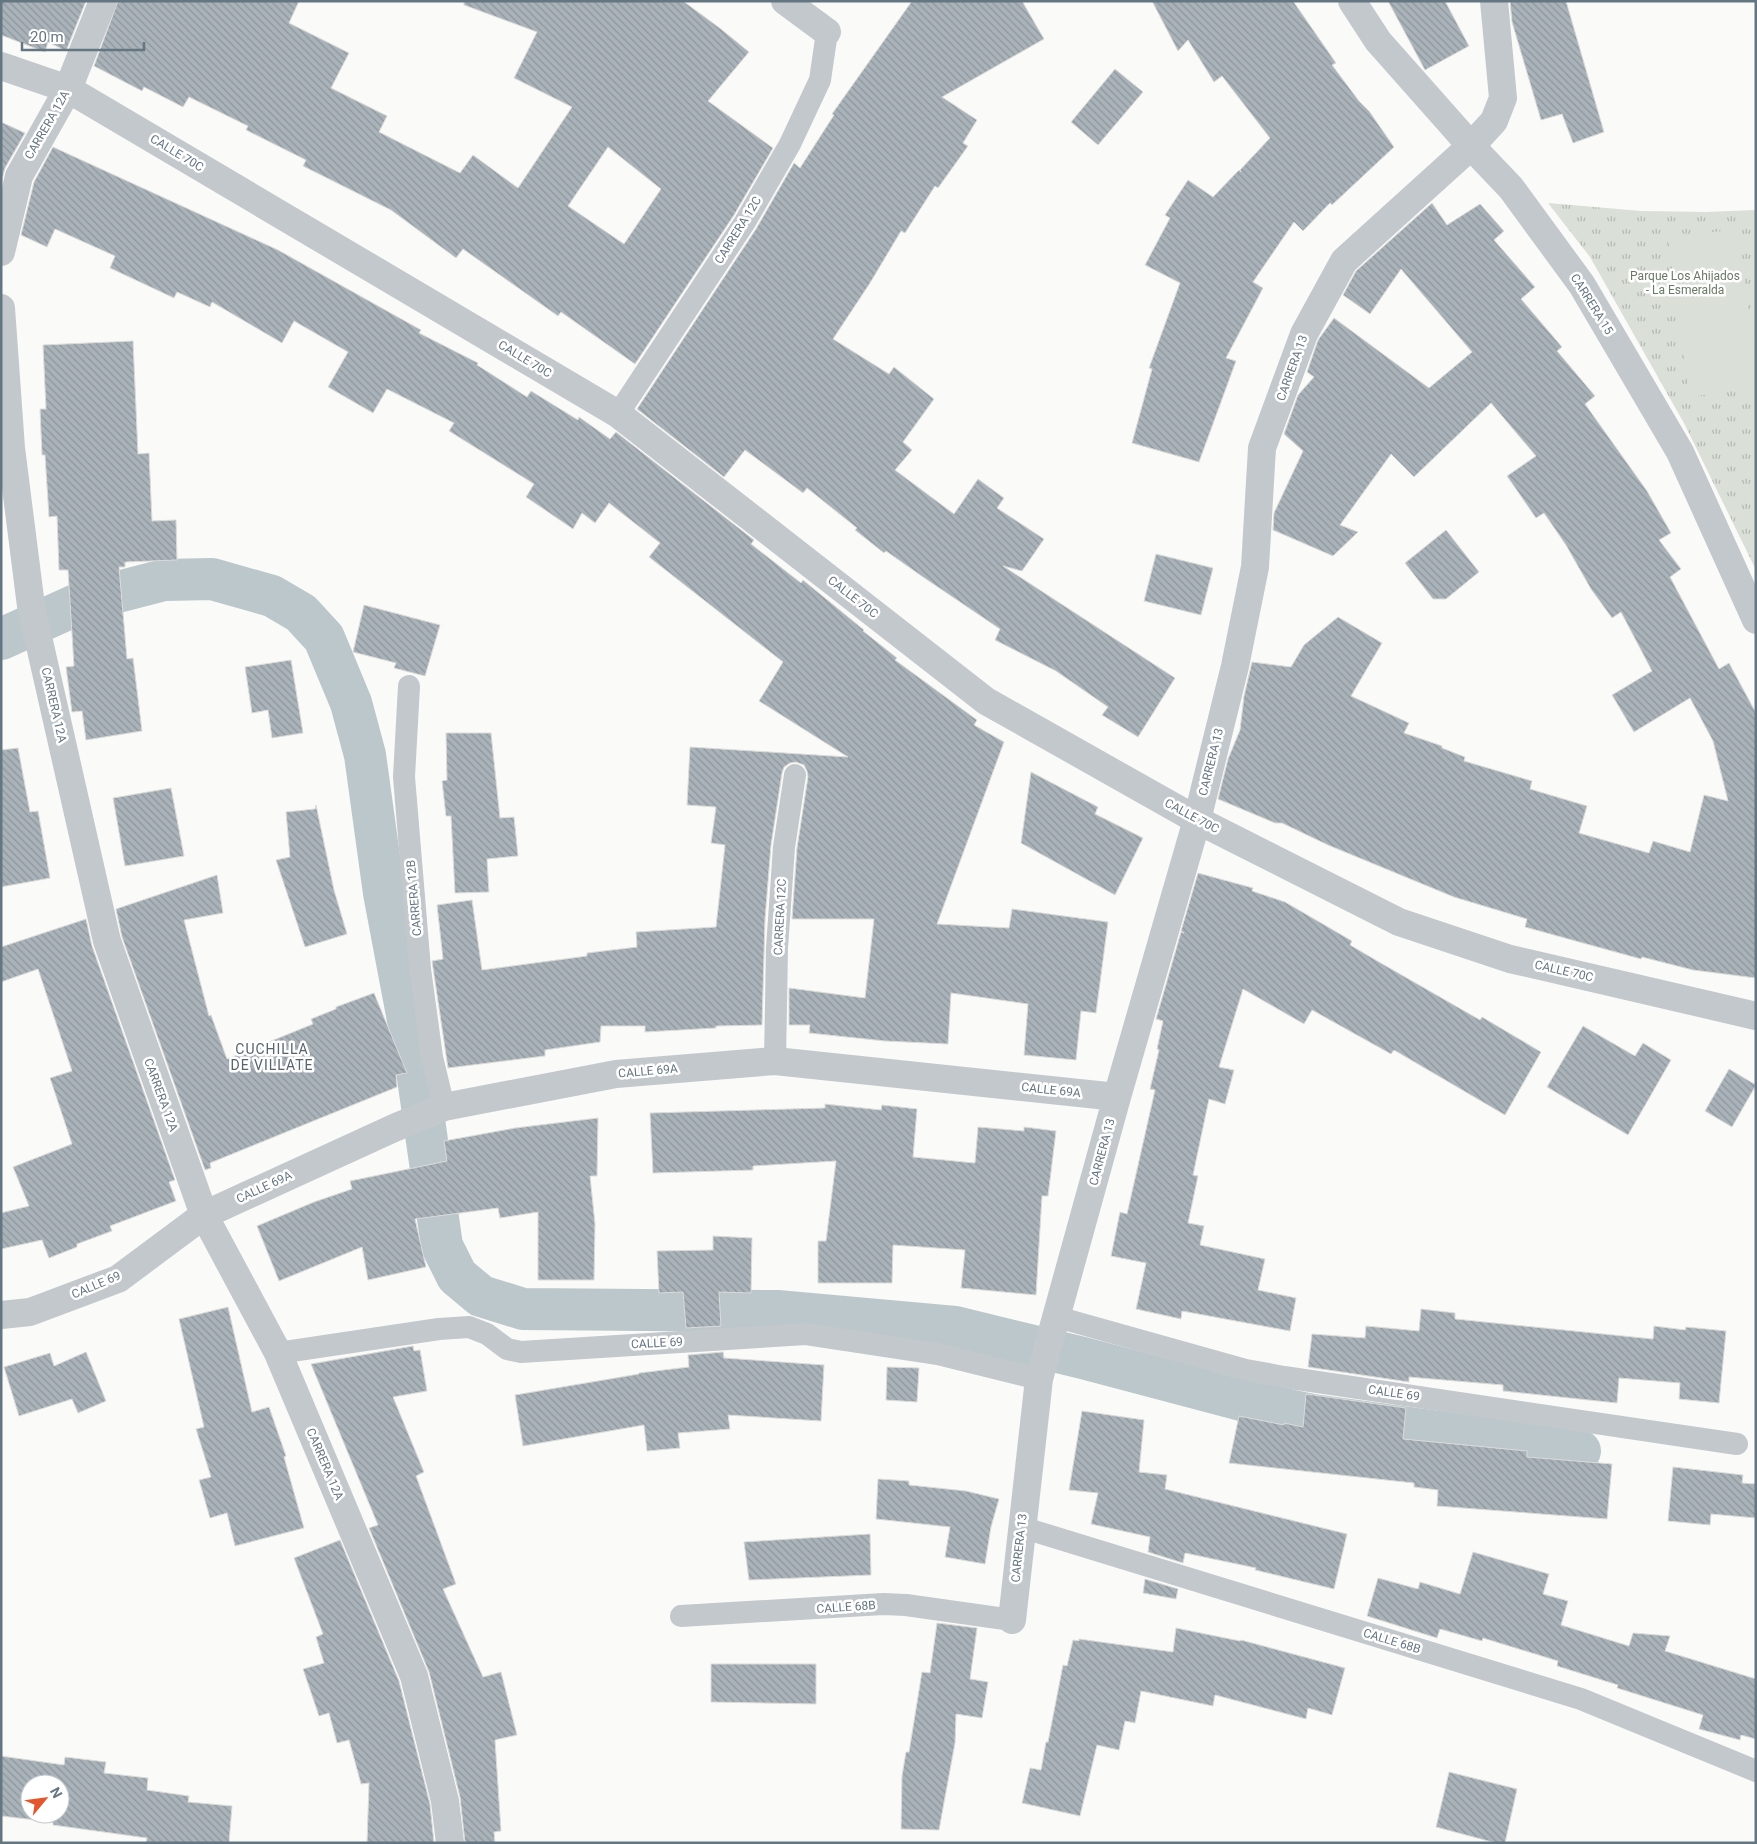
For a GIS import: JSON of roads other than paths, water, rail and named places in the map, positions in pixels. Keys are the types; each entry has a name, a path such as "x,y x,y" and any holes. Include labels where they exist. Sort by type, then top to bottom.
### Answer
{"street":[{"name":"CARRERA 12A","path":"1,252 18,176 68,89 103,1"},
{"path":"785,1 827,32"},
{"path":"1352,1 1378,41 1471,146 1494,121 1503,98 1494,1"},
{"name":"CALLE 70C","path":"1,66 68,89 618,414 986,701 1197,820 1399,922 1510,959 1756,1016"},
{"name":"CARRERA 15","path":"1471,146 1511,188 1582,285 1680,452 1756,620"},
{"name":"CARRERA 13","path":"1012,1620 1021,1527 1041,1373 1117,1097 1197,820 1235,666 1255,567 1262,448 1304,334 1344,261 1471,146"},
{"name":"CARRERA 12A","path":"1,308 11,448 31,606 107,941 204,1215 278,1353 414,1676 445,1801 450,1843"},
{"name":"CALLE 69A","path":"204,1215 444,1107 616,1074 775,1061 1117,1097"},
{"name":"CALLE 69","path":"1,1315 30,1312 118,1279 204,1215"}],"lane":[{"name":"CARRERA 12C","path":"618,414 745,222 790,144 820,80 827,32"},
{"name":"CARRERA 12B","path":"409,686 404,777 420,970 432,1057 444,1107"},
{"name":"CARRERA 12C","path":"775,1061 778,948 784,847 794,775"},
{"name":"CALLE 69","path":"1056,1321 1246,1370 1284,1377 1736,1444"},
{"name":"CALLE 69","path":"278,1353 439,1329 469,1327 486,1334 507,1349 520,1352 806,1334 938,1354 1041,1373"},
{"name":"CALLE 68B","path":"1021,1527 1581,1699 1756,1771"},
{"name":"CALLE 68B","path":"680,1616 883,1604 906,1605 1012,1620"}],"waterway":[{"path":"1,639 87,600 164,580 212,579 272,596 301,613 324,638 351,703 365,755 384,893 415,1057 442,1246 457,1276 481,1296 523,1309 777,1311 955,1327 1083,1358 1245,1401 1313,1415 1580,1451"}],"district":[{"name":"CUCHILLA DE VILLATE","path":"272,1058"}],"park label":[{"name":"Parque Los Ahijados - La Esmeralda","path":"1685,283"}]}
